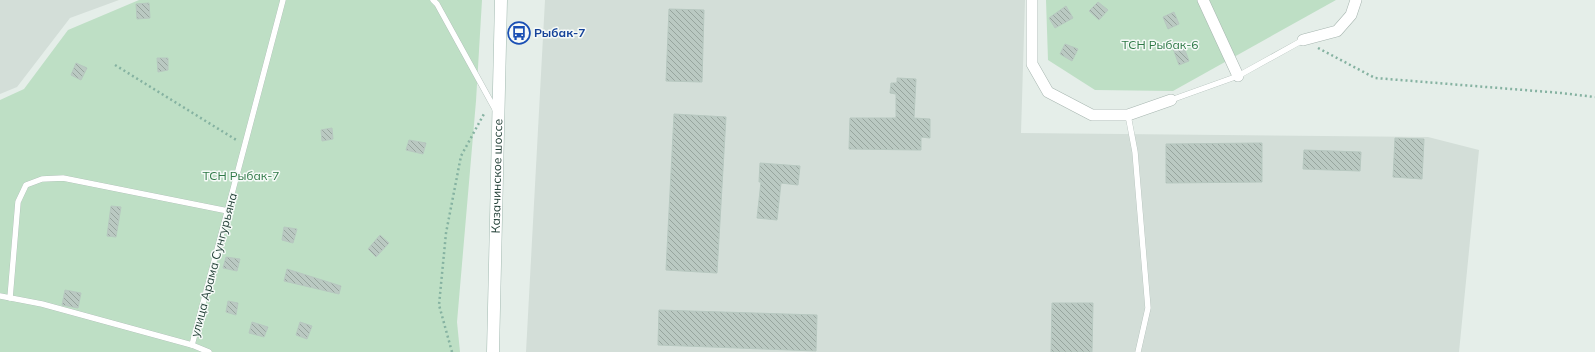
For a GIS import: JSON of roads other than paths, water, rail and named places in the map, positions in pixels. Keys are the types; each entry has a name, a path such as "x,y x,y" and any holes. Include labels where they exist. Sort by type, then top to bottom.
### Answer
{"main road":[{"name":"Казачинское шоссе","path":"493,352 501,0"}],"street":[{"path":"1032,0 1032,64 1048,92 1092,115 1128,115 1170,100"},
{"path":"1202,0 1238,76"},
{"path":"1303,40 1336,31 1351,15 1356,0"}],"lane":[{"name":"улица Арама Сунгурьяна","path":"192,344 284,0"},
{"path":"433,0 437,4 498,115"},
{"path":"1170,100 1238,76 1303,40"},
{"path":"1128,115 1135,152 1148,308 1138,352"},
{"path":"10,298 18,202 26,185 42,179 63,178 228,211"},
{"path":"0,296 42,304 192,344 209,352"}],"place":[{"name":"Рыбак-7","path":"519,33"}],"park label":[{"name":"ТСН Рыбак-6","path":"1160,45"},
{"name":"ТСН Рыбак-7","path":"241,176"}]}
